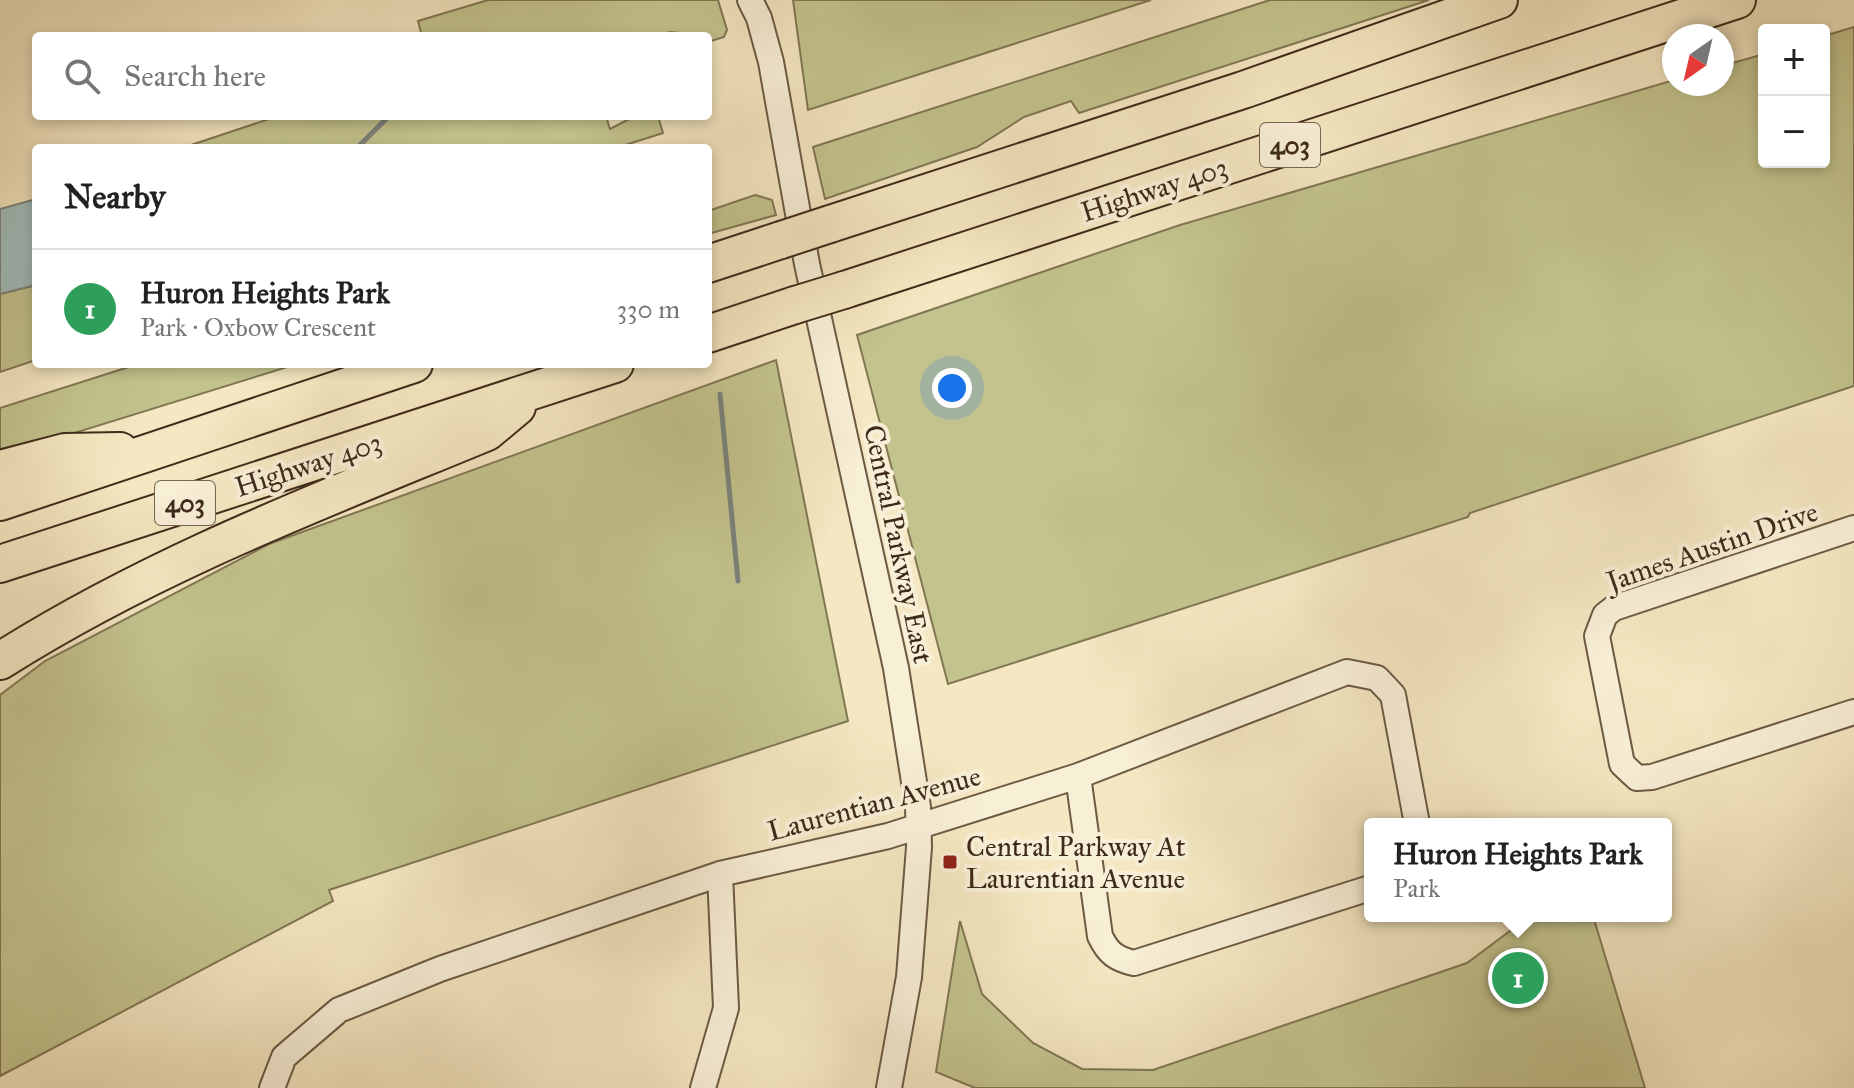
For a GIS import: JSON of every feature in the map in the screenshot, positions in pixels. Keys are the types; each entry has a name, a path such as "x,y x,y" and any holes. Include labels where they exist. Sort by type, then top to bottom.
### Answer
{"highway":[{"name":"403","path":"712,263 1243,90 1499,0"},
{"name":"Highway 403","path":"712,333 1737,0"},
{"name":"403","path":"0,502 402,368"},
{"name":"Highway 403","path":"0,564 603,368"},
{"path":"0,661 89,609 210,547 487,432 539,389"},
{"path":"0,469 65,452 157,451"}],"street":[{"name":"Central Parkway East","path":"757,6 771,62 807,264 896,668 918,826 909,977 889,1088"},
{"name":"James Austin Drive","path":"1854,528 1614,608 1605,615 1597,636 1622,764 1637,778 1652,777 1854,712"},
{"name":"Laurentian Avenue","path":"272,1088 284,1057 339,1010 440,969 720,874 918,826 1078,776 1347,672 1363,672 1377,678 1393,695 1416,818"},
{"path":"1078,776 1100,936 1106,948 1118,959 1134,963 1364,890"},
{"path":"703,1088 726,1008 720,874"}],"green space":[{"path":"488,0 718,0 727,30 724,37 712,41 712,32 421,32 418,21"},
{"path":"793,0 1151,0 808,110"},
{"path":"1270,0 1429,0 1079,113 1071,101 1024,117 977,147 825,199 813,147"},
{"path":"1854,27 1854,386 1470,513 1468,517 948,684 857,335 1180,225 1662,84 1662,96 1734,96 1734,63 1758,56 1758,168 1830,168 1830,34"},
{"path":"266,120 607,120 610,129 627,120 659,120 663,133 629,144 194,144"},
{"path":"755,195 772,200 776,215 712,233 712,210"},
{"path":"32,286 32,361 0,372 0,294"},
{"path":"776,360 848,721 329,890 333,901 0,1076 0,695 45,661 269,544"},
{"path":"125,368 284,368 0,456 0,408"},
{"path":"960,921 982,994 1033,1043 1082,1069 1153,1070 1467,963 1522,922 1595,922 1645,1088 975,1088 936,1072"}],"water":[{"path":"32,200 32,286 0,294 0,209"}],"waterway":[{"path":"361,144 385,120"},
{"path":"720,394 738,581"}],"place":[{"name":"Central Parkway At Laurentian Avenue","path":"950,862"},
{"name":"Huron Heights Park","path":"1518,978"}]}
